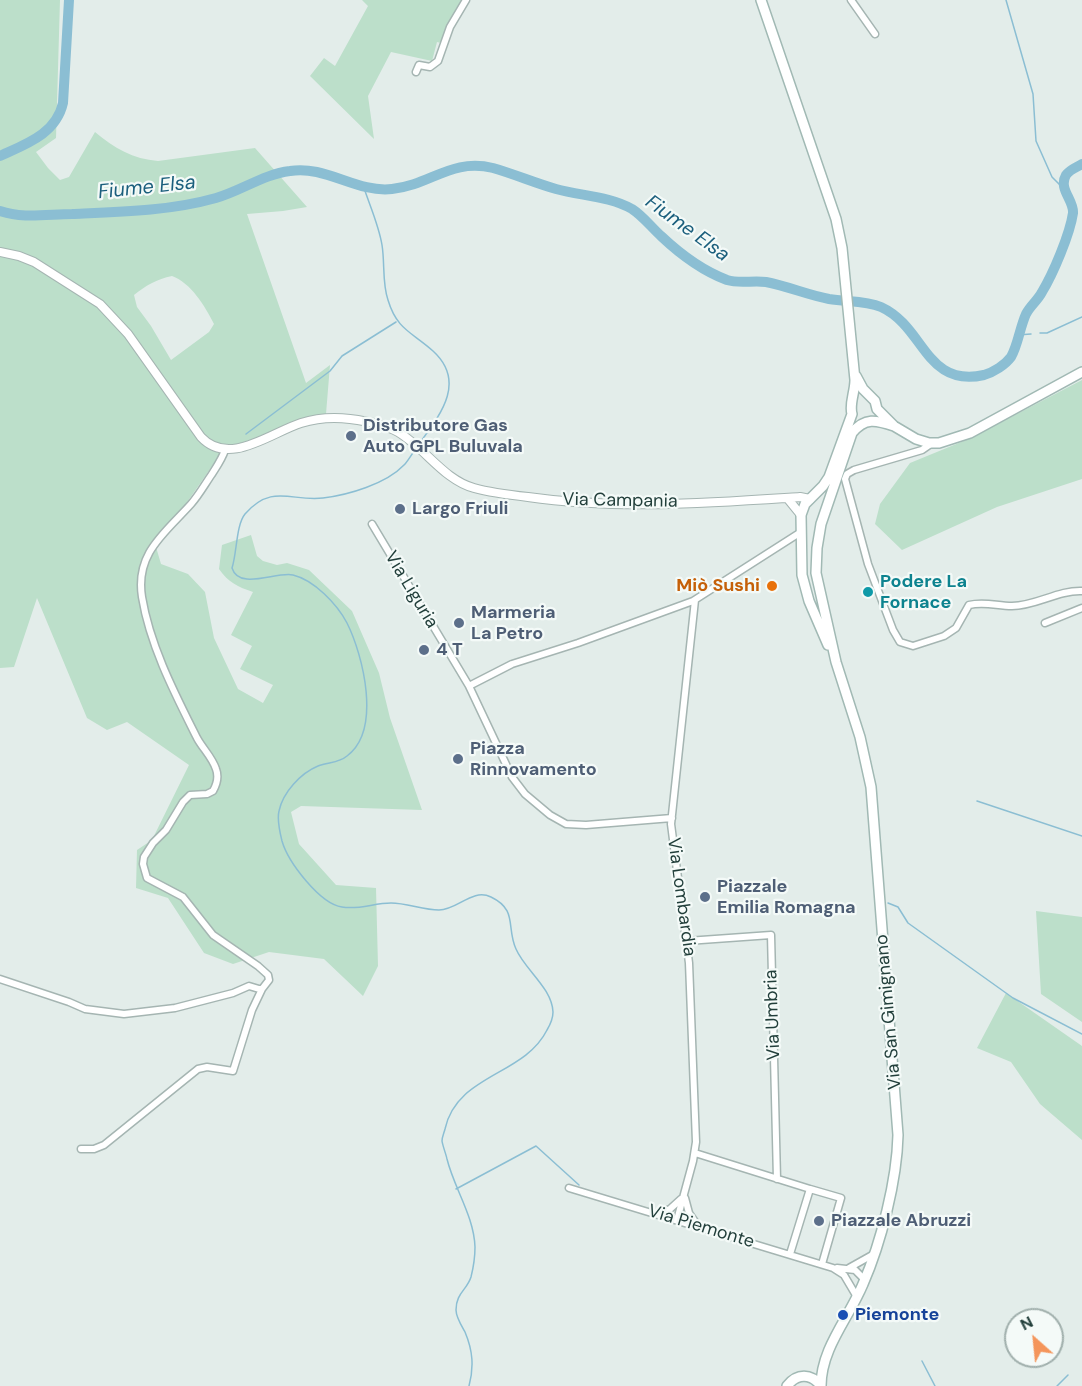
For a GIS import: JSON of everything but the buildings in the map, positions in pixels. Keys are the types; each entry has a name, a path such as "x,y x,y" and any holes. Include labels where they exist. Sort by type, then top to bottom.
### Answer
{"main road":[{"name":"Via San Gimignano","path":"761,0 830,196 842,248 854,371 852,414 829,477 804,505 801,515 803,583 814,616 836,662"},
{"path":"854,371 868,396 875,401 878,409 894,426 916,439 932,443 947,442 970,433 1082,372"},
{"path":"852,402 859,397 868,396"},
{"name":"Via San Gimignano","path":"821,1386 822,1370 827,1354 865,1281 896,1162 897,1107 871,787 863,746 836,662 816,573 817,548 824,516 851,435 875,416 878,409"},
{"path":"852,414 856,420 894,426"},
{"path":"801,532 824,516 820,500 810,499"},
{"name":"Via San Gimignano","path":"787,1386 816,1366 827,1354"},
{"path":"803,1376 814,1379 821,1386"}],"street":[{"path":"416,72 419,65 431,66 438,62 450,27 466,0"},
{"path":"851,0 876,34"},
{"path":"0,252 20,256 34,262 100,303 128,334 201,437 214,448 225,450 221,460 194,500 170,524 151,548 143,569 142,596 150,630 165,670 198,740 216,767 218,776 213,791 207,794 190,795 183,802 166,830 148,850 143,864 147,878 183,897 213,935 268,975 269,980 252,1010 233,1071 207,1067 198,1069 104,1145 94,1149 81,1149"},
{"name":"Via Campania","path":"225,450 241,447 298,424 323,418 342,418 371,422 391,428 405,436 457,480 473,488 573,503 622,504 810,499"},
{"path":"932,443 926,449 857,468 846,475 845,484 868,564 893,630 900,642 913,646 944,636 956,628 969,605 979,602 1013,606 1082,591"},
{"path":"788,499 801,515"},
{"name":"Via Liguria","path":"372,524 469,686"},
{"path":"672,818 586,825 568,824 550,815 518,788 469,686 512,664 578,644 695,600 801,532"},
{"name":"Via Lombardia","path":"677,1220 695,1154 690,982 672,818 695,600"},
{"path":"1045,622 1082,608"},
{"name":"Via Umbria","path":"687,941 771,935 777,1179"},
{"path":"0,979 85,1009 124,1014 175,1008 249,986 262,989"},
{"path":"695,1154 842,1198 822,1264"},
{"name":"Via Piemonte","path":"569,1188 833,1268 844,1275 857,1297"},
{"path":"790,1254 810,1189"},
{"path":"657,1214 676,1205 684,1194"},
{"path":"684,1194 689,1213 699,1227"},
{"name":"Via Piemonte","path":"833,1268 848,1268 874,1253"},
{"path":"848,1268 858,1273 865,1281"}],"green space":[{"path":"0,0 60,0 56,138 36,152 60,180 69,177 95,132 124,152 158,161 255,148 307,207 247,214 306,383 330,365 326,414 300,419 251,440 226,446 156,547 161,564 188,574 205,592 214,638 238,689 263,703 273,685 240,669 252,646 231,635 253,592 234,584 219,569 222,545 251,535 257,556 263,561 277,565 287,563 309,570 352,611 379,673 390,718 422,810 301,806 291,812 299,844 336,885 376,888 378,966 363,996 324,959 269,952 233,964 204,953 168,898 136,888 137,850 152,840 189,765 127,722 107,730 87,718 37,598 14,667 0,668","holes":["172,276 179,279 197,296 214,324 209,332 171,360 137,307 134,295 161,279"]},
{"path":"362,0 463,0 441,43 437,42 432,61 391,52 368,96 374,139 310,76 324,58 335,66 368,6"},
{"path":"1082,380 1082,479 997,507 902,550 875,524 880,504 910,463 971,438"},
{"path":"1036,911 1082,917 1082,1022 1041,994"},
{"path":"1006,993 1082,1046 1082,1140 1040,1104 1011,1062 977,1048"}],"waterway":[{"name":"Fiume Elsa","path":"0,156 39,137 54,123 59,114 63,103 69,0"},
{"path":"1006,0 1033,94 1036,141 1052,177 1065,190"},
{"name":"Fiume Elsa","path":"0,211 36,216 163,208 216,198 271,176 290,171 316,172 366,187 392,189 406,187 465,166 493,168 556,189 604,199 632,209 683,255 700,267 727,280 766,282 829,299 862,302 881,307 896,316 937,364 949,373 964,377 988,374 1011,357 1026,314 1046,284 1068,232 1073,208 1065,190 1064,180 1069,172 1082,164"},
{"path":"364,188 381,238 385,287 392,310 406,330 433,351 443,363 448,375 447,398 442,410 419,444"},
{"path":"1040,333 1047,333 1082,317"},
{"path":"246,434 330,371 342,356 396,322"},
{"path":"1017,335 1031,334"},
{"path":"415,450 396,472 366,488 323,498 273,496 264,499 242,519 232,568 236,575 242,578 259,579 286,574 301,578 317,587 337,608 347,623 359,654 367,711 364,729 358,744 344,758 318,766 305,773 284,797 279,811 278,818 285,850 306,881 324,898 342,907 354,908 391,903 439,910 452,907 478,895 491,897 499,902 508,913 516,949 543,987 551,1003 553,1012 551,1021 537,1045 463,1097 452,1111 442,1138 450,1170 468,1213 474,1236 475,1250 471,1277 456,1304 458,1318 468,1339 471,1352 472,1372 469,1386"},
{"path":"977,801 1082,836"},
{"path":"888,903 898,907 908,923 1013,998 1082,1034"},
{"path":"456,1189 536,1146 579,1185"},
{"path":"922,1361 935,1386"},
{"path":"1057,1386 1068,1375"}],"place":[{"name":"Distributore Gas Auto GPL Buluvala","path":"351,436"},
{"name":"Largo Friuli","path":"400,509"},
{"name":"Miò Sushi","path":"772,586"},
{"name":"Podere La Fornace","path":"868,592"},
{"name":"Marmeria La Petro","path":"459,623"},
{"name":"4 T","path":"424,650"},
{"name":"Piazza Rinnovamento","path":"458,759"},
{"name":"Piazzale Emilia Romagna","path":"705,897"},
{"name":"Piazzale Abruzzi","path":"819,1221"},
{"name":"Piemonte","path":"843,1315"}]}
